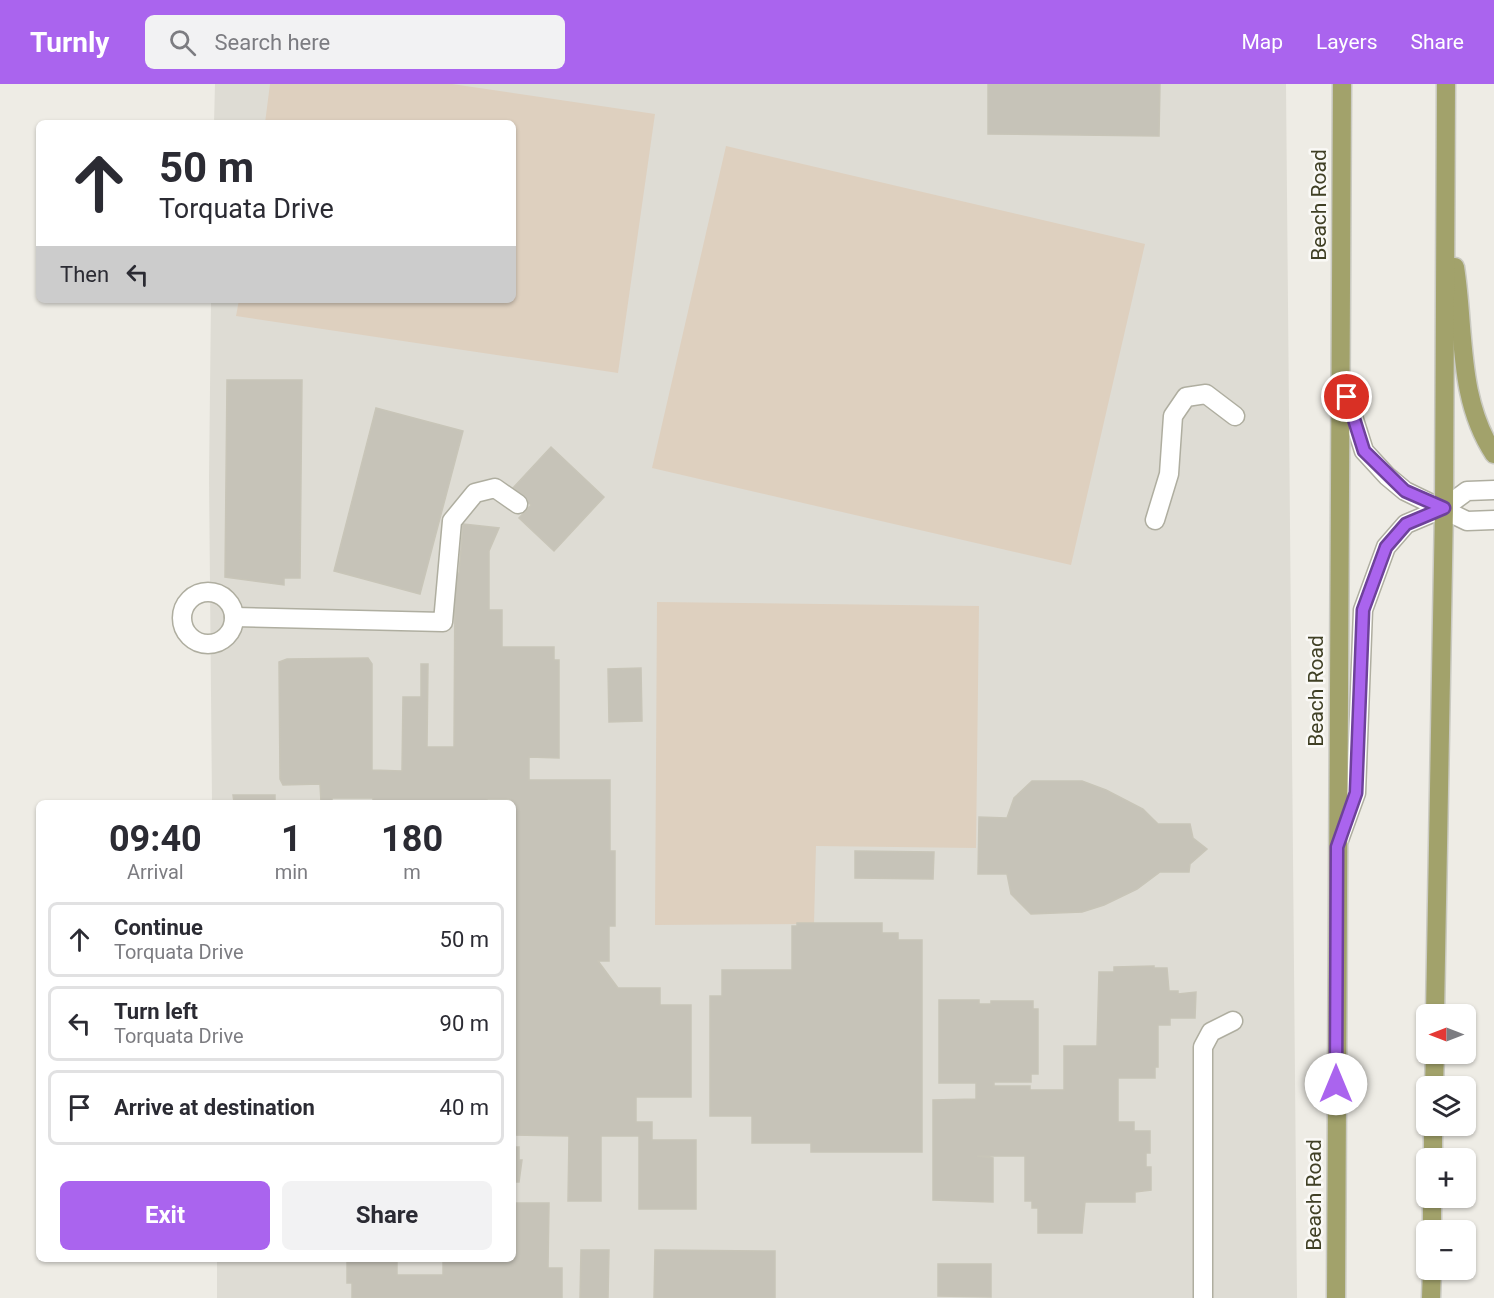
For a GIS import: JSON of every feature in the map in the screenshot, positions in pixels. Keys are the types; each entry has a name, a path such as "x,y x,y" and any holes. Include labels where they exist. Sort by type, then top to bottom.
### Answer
{"main road":[{"name":"Beach Road","path":"1336,1298 1342,84"},
{"path":"1435,1004 1444,508 1446,84"},
{"path":"1446,209 1457,279 1465,380 1478,422 1494,454"},
{"path":"1431,1298 1432,1280"}],"street":[{"path":"1341,378 1364,451 1405,491 1467,521 1494,520"},
{"path":"1155,520 1169,474 1173,416 1186,397 1206,394 1235,416"},
{"path":"234,617 442,622 452,521 475,493 495,488 518,504"},
{"path":"1337,847 1356,793 1363,610 1386,547 1406,524 1444,508 1467,491 1494,490"},
{"path":"1203,1298 1203,1047 1211,1032 1233,1021"}],"shaded area":[{"path":"215,84 1286,84 1297,1298 217,1298 217,1262 516,1262 516,800 212,800 209,477 211,303 516,303 516,120 214,120"},
{"path":"270,84 452,84 655,114 618,373 236,316 238,303 516,303 516,120 265,120"},
{"path":"726,146 1145,244 1071,565 652,468"},
{"path":"657,602 979,606 976,848 816,846 814,924 655,925"}],"building":[{"path":"988,84 1160,84 1159,136 988,134"},
{"path":"227,380 302,380 300,578 284,578 284,585 225,577"},
{"path":"376,408 463,431 420,594 334,571"},
{"path":"551,447 604,497 554,551 519,518 531,505 513,488"},
{"path":"463,524 499,528 489,551 489,610 502,610 502,647 554,647 554,660 559,660 559,758 529,757 529,780 610,780 610,851 615,851 615,926 609,926 609,961 598,961 618,988 660,988 660,1005 691,1005 691,1097 636,1097 636,1122 652,1122 652,1140 696,1140 696,1209 639,1209 639,1136 601,1136 601,1201 568,1201 569,1136 516,1135 516,800 332,798 332,800 321,800 320,784 283,785 280,779 279,662 287,659 368,658 372,664 372,770 402,771 403,697 421,697 421,664 428,664 427,747 454,747 455,574 459,573"},
{"path":"641,668 642,721 609,722 608,669"},
{"path":"1032,781 1082,781 1106,790 1143,809 1158,824 1190,824 1193,838 1207,849 1190,864 1189,872 1160,872 1137,889 1104,905 1082,912 1031,914 1011,894 1007,874 978,874 979,817 1007,818 1014,798"},
{"path":"233,795 275,795 275,800 234,800"},
{"path":"855,851 934,852 933,879 855,878"},
{"path":"797,923 882,923 882,933 898,933 898,940 922,940 922,1152 811,1152 811,1143 752,1143 752,1116 710,1116 710,996 722,996 722,970 792,970 792,926 797,926"},
{"path":"1154,966 1154,968 1167,968 1169,991 1178,991 1178,994 1196,992 1195,1018 1170,1018 1170,1025 1158,1025 1158,1067 1155,1067 1155,1078 1118,1078 1118,1122 1134,1122 1134,1131 1150,1131 1150,1153 1146,1153 1146,1167 1151,1167 1151,1190 1135,1192 1135,1202 1085,1202 1082,1233 1038,1233 1038,1208 1032,1208 1032,1201 1025,1201 1025,1156 977,1156 993,1158 993,1202 933,1200 933,1100 976,1099 976,1083 939,1083 939,1000 979,1000 979,1004 991,1004 991,1001 1033,1001 1033,1009 1038,1009 1038,1074 1031,1074 1031,1082 994,1082 994,1086 1030,1086 1030,1090 1064,1090 1064,1046 1097,1046 1099,972 1114,972 1114,967"},
{"path":"516,1147 519,1147 519,1160 522,1160 519,1182 516,1182"},
{"path":"516,1203 549,1203 548,1268 562,1268 562,1298 352,1298 352,1283 347,1283 347,1262 397,1262 397,1275 443,1275 443,1262 516,1262"},
{"path":"581,1250 609,1250 608,1298 580,1298"},
{"path":"655,1250 775,1251 775,1298 654,1298"},
{"path":"938,1264 991,1264 991,1297 938,1296"}],"route":[{"path":"1336,1084 1337,847 1356,793 1363,610 1386,547 1406,524 1444,508 1405,491 1387,476 1364,451 1347,397"}]}
